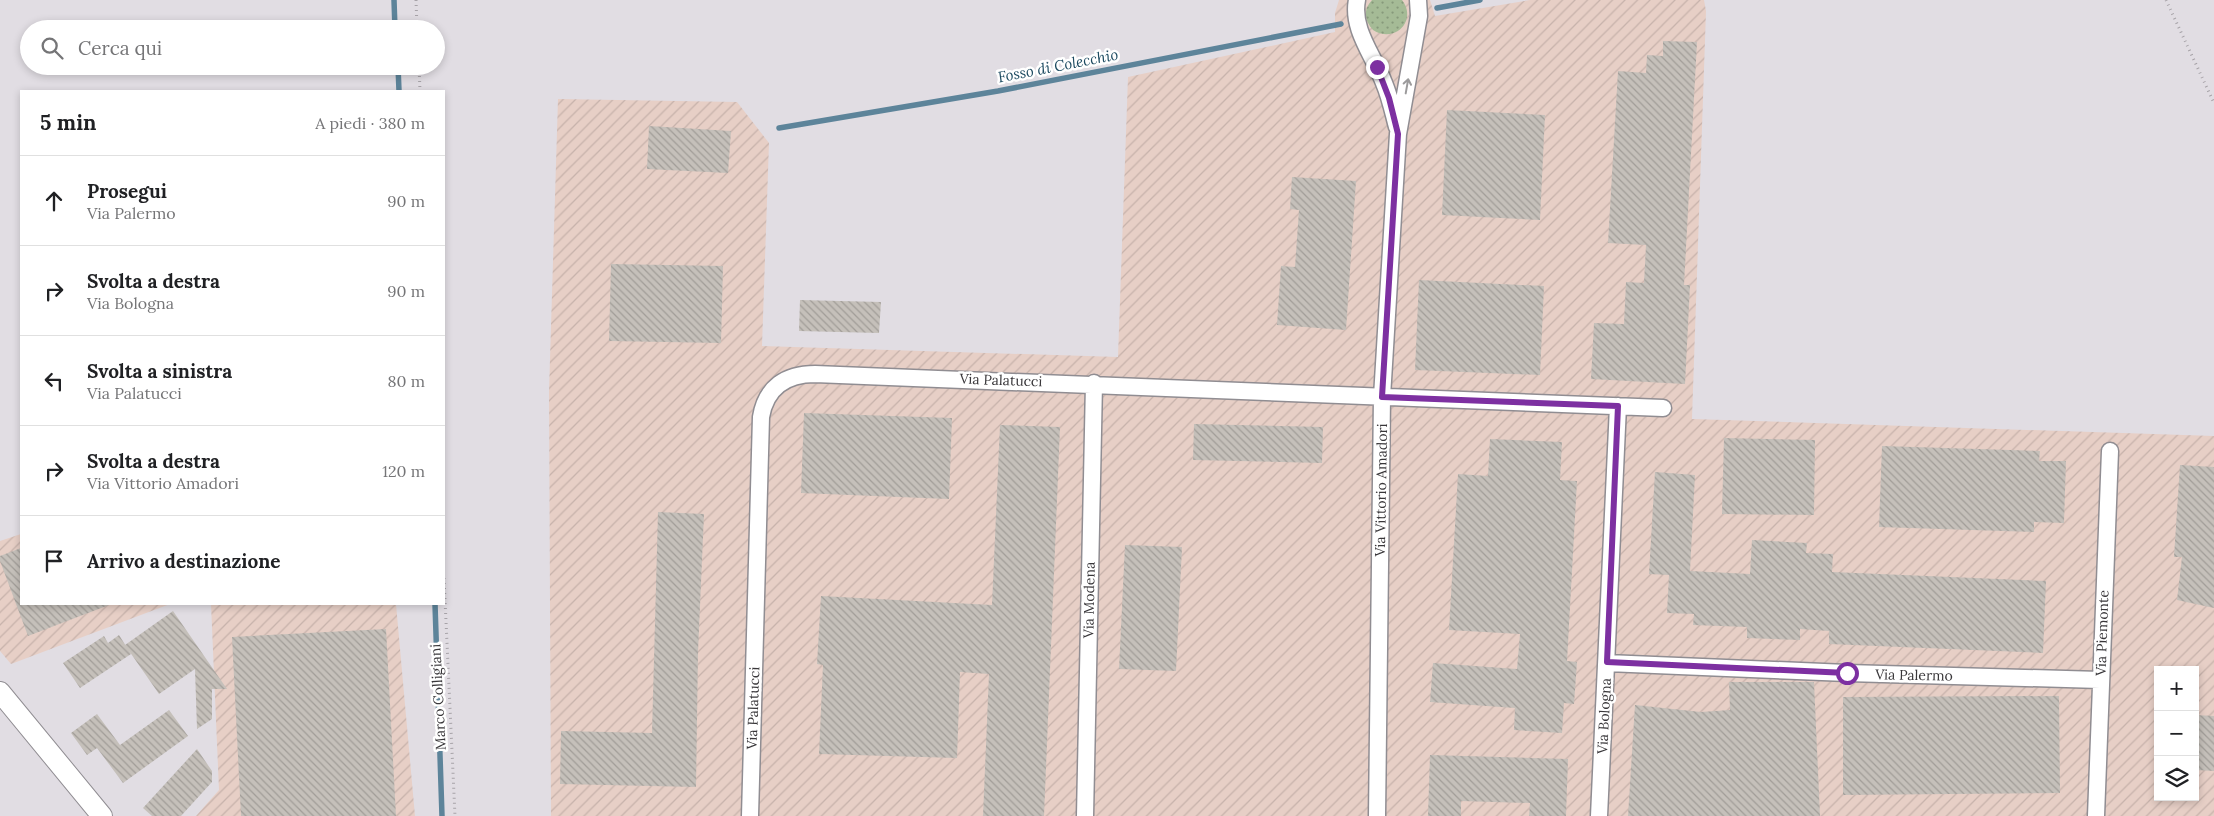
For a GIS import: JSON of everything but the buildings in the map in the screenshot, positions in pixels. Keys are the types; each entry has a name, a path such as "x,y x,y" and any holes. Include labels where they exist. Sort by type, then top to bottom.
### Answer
{"street":[{"name":"Via Vittorio Amadori","path":"1357,0 1355,11 1358,25 1384,82 1398,134"},
{"name":"Via Vittorio Amadori","path":"1377,816 1382,397 1398,134 1419,16 1418,0"},
{"name":"Via Palatucci","path":"750,816 761,427 763,406 768,394 785,379 806,374 1094,383 1663,408"},
{"name":"Via Modena","path":"1084,816 1094,383"},
{"name":"Via Bologna","path":"1600,816 1618,406"},
{"name":"Via Piemonte","path":"2096,816 2110,451"},
{"name":"Via Palermo","path":"1607,662 1847,673 2100,680"},
{"path":"0,692 102,816"}],"path":[{"path":"416,0 417,20"},
{"path":"2166,0 2214,103"},
{"path":"419,75 420,90"},
{"name":"Marco Colligiani","path":"445,600 455,816"}],"shaded area":[{"path":"1339,0 1430,0 1435,16 1530,0 1704,0 1706,11 1692,419 2214,436 2214,816 551,816 549,392 558,99 737,102 769,143 762,346 1118,357 1128,77 1335,32 1335,13"},
{"path":"20,534 20,605 167,605 11,664 0,651 0,541"},
{"path":"211,605 396,605 415,816 196,816 219,790"}],"green space":[{"path":"1372,0 1402,0 1407,16 1401,28 1389,34 1381,34 1373,30 1366,19 1366,11"}],"waterway":[{"path":"394,0 395,20"},
{"name":"Fosso di Colecchio","path":"1437,8 1480,0"},
{"name":"Fosso di Colecchio","path":"779,128 998,91 1341,24"},
{"path":"398,75 399,90"},
{"path":"435,605 442,816"}],"route":[{"path":"1377,67 1384,82 1398,134 1382,397 1618,406 1607,662 1847,673"}]}
